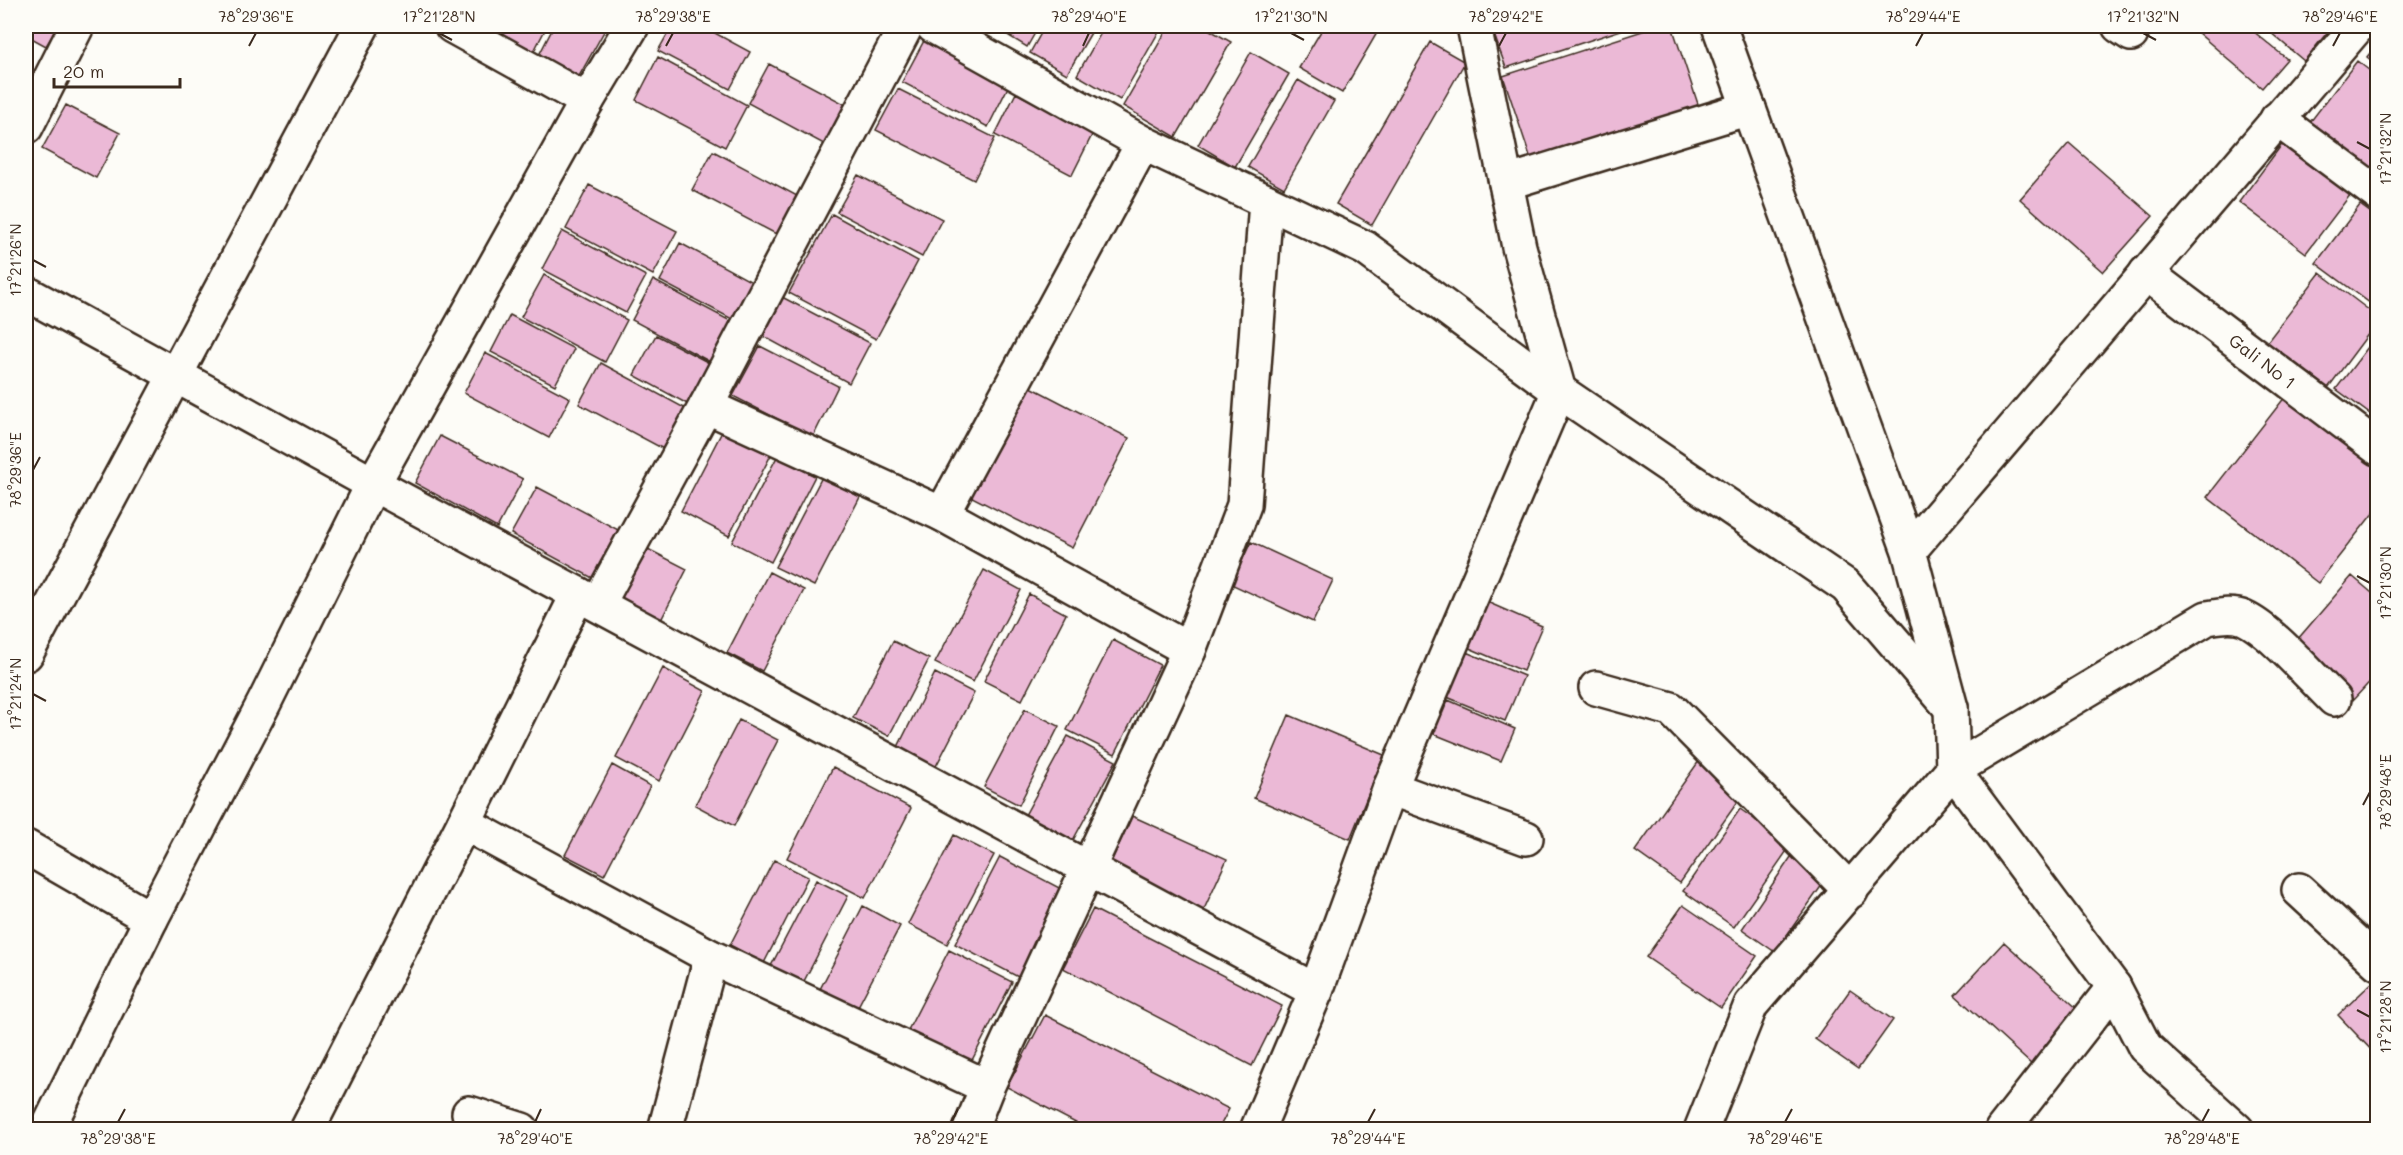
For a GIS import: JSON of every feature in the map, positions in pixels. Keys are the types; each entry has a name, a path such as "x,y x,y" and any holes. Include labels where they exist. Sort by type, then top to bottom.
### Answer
{"street":[{"path":"26,127 77,26"},
{"path":"26,654 362,26"},
{"path":"452,26 587,101"},
{"path":"26,1119 46,1130 373,484 587,101 632,26"},
{"path":"307,1130 464,823 588,599 706,406 906,26"},
{"path":"933,26 1143,143 1365,248 1559,391 1846,586 1951,708"},
{"path":"1257,1130 1316,992 1390,788 1559,391 1519,248 1474,26"},
{"path":"1719,26 1909,551 1951,708 1953,770 2114,987 2145,1047 2237,1130"},
{"path":"1909,551 2358,26"},
{"path":"1506,183 1749,108"},
{"path":"2277,119 2378,194"},
{"path":"942,514 1143,143"},
{"path":"970,1130 987,1087 1189,650 1244,505 1266,201"},
{"name":"Gali No 1","path":"2146,273 2378,448"},
{"path":"26,293 373,484 1316,992"},
{"path":"706,406 942,514 1189,650"},
{"path":"1701,1130 1751,1005 1953,770 2207,618 2226,615 2242,617 2262,629 2334,699"},
{"path":"1596,688 1671,709 1851,891"},
{"path":"1390,788 1526,838"},
{"path":"464,823 711,957 987,1087"},
{"path":"26,848 151,919"},
{"path":"2299,890 2378,963"},
{"path":"665,1130 711,957"},
{"path":"2002,1130 2114,987"},
{"path":"469,1113 522,1130"}],"building":[{"path":"26,26 58,26 46,46 26,35"},
{"path":"501,26 547,26 534,51 497,32"},
{"path":"554,26 607,26 578,78 538,57"},
{"path":"672,26 702,26 750,52 730,89 658,51"},
{"path":"993,26 1039,26 1027,47"},
{"path":"1045,26 1095,26 1067,74 1030,53"},
{"path":"1105,26 1162,26 1120,100 1077,75"},
{"path":"1169,26 1203,26 1231,42 1176,137 1123,106"},
{"path":"1324,26 1381,26 1342,93 1299,68"},
{"path":"1491,26 1633,26 1506,68"},
{"path":"1658,26 1672,26 1700,110 1533,165 1503,76"},
{"path":"2190,26 2247,26 2287,59 2262,88"},
{"path":"2263,26 2326,26 2330,29 2304,61"},
{"path":"926,37 1011,81 988,127 902,82"},
{"path":"1430,42 1465,62 1372,225 1336,204"},
{"path":"2378,43 2378,66 2367,57"},
{"path":"1251,52 1289,74 1235,167 1198,145"},
{"path":"658,57 747,105 725,147 636,100"},
{"path":"2357,61 2378,77 2378,171 2373,176 2307,126"},
{"path":"769,64 854,109 833,149 748,103"},
{"path":"1298,80 1334,101 1284,188 1248,167"},
{"path":"898,89 995,138 974,180 876,130"},
{"path":"1016,93 1093,133 1072,175 995,135"},
{"path":"66,105 120,133 96,178 42,149"},
{"path":"2286,139 2354,190 2306,253 2239,202"},
{"path":"2069,143 2153,216 2103,272 2020,199"},
{"path":"713,151 799,197 778,235 692,190"},
{"path":"858,175 942,219 922,257 837,212"},
{"path":"589,185 677,231 653,275 566,229"},
{"path":"2360,205 2378,218 2378,309 2316,263"},
{"path":"832,214 918,261 876,339 789,293"},
{"path":"562,231 646,276 626,313 542,269"},
{"path":"680,243 752,282 732,319 660,281"},
{"path":"2320,273 2378,317 2378,321 2328,388 2267,342"},
{"path":"544,275 627,320 605,362 521,317"},
{"path":"653,280 738,325 716,365 632,320"},
{"path":"782,297 870,343 849,383 761,335"},
{"path":"510,315 574,349 555,385 491,352"},
{"path":"2378,334 2378,420 2336,389"},
{"path":"656,335 713,365 691,406 634,375"},
{"path":"760,346 838,386 813,437 733,396"},
{"path":"485,353 570,398 549,438 464,393"},
{"path":"601,363 690,411 669,452 579,404"},
{"path":"1027,385 1129,438 1072,548 970,496"},
{"path":"2285,397 2378,469 2378,507 2318,583 2207,497"},
{"path":"725,426 773,451 729,536 681,511"},
{"path":"440,436 523,479 497,528 415,483"},
{"path":"777,457 815,476 771,562 732,542"},
{"path":"822,477 860,497 814,586 775,567"},
{"path":"537,487 624,533 598,581 511,534"},
{"path":"1251,542 1333,580 1313,622 1231,584"},
{"path":"646,548 687,569 661,620 619,598"},
{"path":"984,570 1021,590 973,682 935,663"},
{"path":"769,572 804,590 762,671 727,653"},
{"path":"2352,576 2378,598 2378,673 2353,700 2291,647"},
{"path":"1029,594 1066,614 1022,700 984,681"},
{"path":"1487,602 1542,626 1523,671 1467,647"},
{"path":"1113,640 1160,665 1115,754 1067,730"},
{"path":"893,641 929,659 889,736 853,718"},
{"path":"1466,652 1524,676 1505,721 1447,697"},
{"path":"663,668 705,691 659,781 616,758"},
{"path":"935,673 974,693 934,770 896,751"},
{"path":"1448,700 1515,729 1501,761 1434,734"},
{"path":"1025,709 1059,726 1019,805 984,787"},
{"path":"1289,715 1384,755 1350,839 1254,798"},
{"path":"739,720 778,740 734,826 695,805"},
{"path":"1068,736 1116,761 1072,842 1024,817"},
{"path":"1699,761 1744,793 1680,883 1635,851"},
{"path":"612,765 650,786 604,875 565,855"},
{"path":"833,767 911,808 865,898 787,858"},
{"path":"1740,809 1791,845 1734,927 1683,891"},
{"path":"1132,816 1227,859 1200,918 1105,875"},
{"path":"954,835 994,855 947,944 908,924"},
{"path":"1793,854 1827,878 1775,952 1742,929"},
{"path":"1000,857 1067,892 1022,979 955,944"},
{"path":"774,860 808,877 764,963 730,945"},
{"path":"816,880 848,896 803,983 771,966"},
{"path":"1683,905 1757,956 1721,1008 1646,957"},
{"path":"863,906 900,926 854,1014 817,995"},
{"path":"1093,909 1282,1006 1252,1066 1063,968"},
{"path":"2004,942 2081,1012 2032,1065 1955,995"},
{"path":"949,950 1012,982 969,1066 906,1034"},
{"path":"2378,977 2378,1057 2338,1015"},
{"path":"1850,990 1893,1020 1858,1069 1815,1039"},
{"path":"1045,1015 1229,1109 1218,1130 1089,1130 1007,1087"}]}
